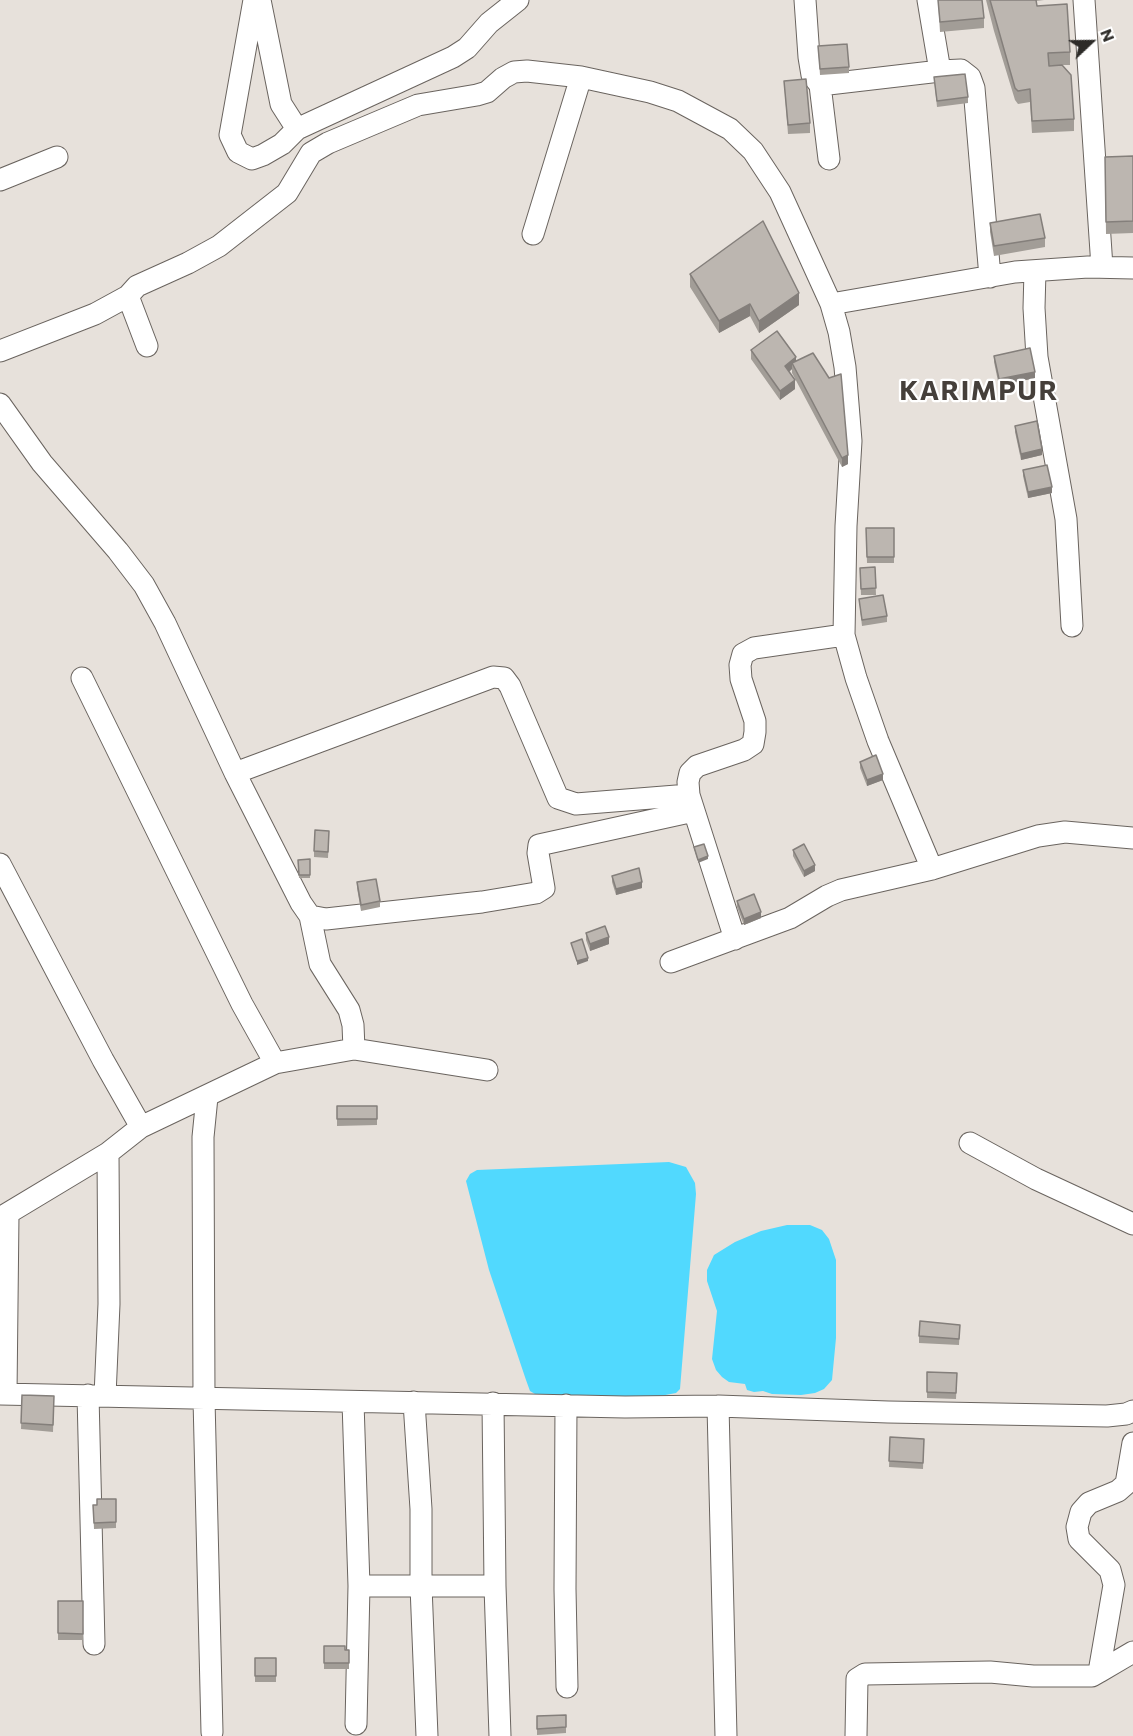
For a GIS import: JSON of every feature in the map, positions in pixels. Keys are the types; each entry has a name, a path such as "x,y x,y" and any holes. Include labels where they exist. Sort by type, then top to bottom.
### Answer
{"street":[{"path":"254,0 230,135 238,152 252,159 282,144 297,129 453,57 477,39 489,23 518,0"},
{"path":"260,0 278,96 297,129"},
{"path":"487,0 489,23"},
{"path":"805,0 808,57 812,75 820,85 829,159"},
{"path":"928,0 940,71"},
{"path":"1084,0 1104,158 1102,267"},
{"path":"820,85 940,71 961,70 970,76 974,88 990,277"},
{"path":"0,351 95,315 128,296 137,286 219,246 287,193 311,153 328,143 418,105 488,92 503,78 514,72 581,76 621,85 678,101 730,129 753,151 780,192 831,304 845,367 851,441 846,526 844,635 878,741 932,869"},
{"path":"533,234 581,76"},
{"path":"0,180 57,157"},
{"path":"831,304 1035,271 1102,267 1133,268"},
{"path":"1035,271 1034,308 1037,357 1066,519 1072,626"},
{"path":"128,296 147,346"},
{"path":"0,404 42,463 118,551 144,585 165,623 235,773 301,903 310,916 320,964 349,1010 353,1025 354,1049"},
{"path":"735,939 692,803 688,782 690,773 697,766 744,750 753,744 755,721 740,672 743,654 754,648 844,635"},
{"path":"235,773 493,677 504,678 510,686 558,798 576,804 692,803"},
{"path":"82,678 242,1004 275,1063"},
{"path":"310,916 326,919 371,915 536,893 544,888 538,853 540,845 692,803"},
{"path":"671,962 790,918 834,893 932,869 1038,836 1065,832 1133,838"},
{"path":"0,864 103,1060 141,1127"},
{"path":"487,1070 354,1049 275,1063 141,1127 108,1153 4,1216 3,1394 625,1407 718,1406 1107,1416 1133,1411"},
{"path":"207,1096 203,1137 204,1399 212,1732"},
{"path":"970,1143 1036,1179 1133,1224"},
{"path":"94,1644 96,1396 109,1304 108,1153"},
{"path":"353,1402 359,1586 356,1724"},
{"path":"414,1402 421,1509 421,1586 427,1736"},
{"path":"493,1403 495,1586 500,1736"},
{"path":"566,1405 567,1686"},
{"path":"718,1406 726,1736"},
{"path":"1099,1672 1114,1585 1110,1570 1079,1539 1077,1527 1081,1512 1089,1503 1118,1491 1126,1484 1133,1443"},
{"path":"359,1586 495,1586"},
{"path":"856,1736 857,1679 865,1674 990,1672 1033,1676 1092,1676 1133,1652"}],"water":[{"path":"669,1162 686,1167 695,1183 696,1194 680,1389 676,1393 660,1396 627,1398 540,1397 530,1391 526,1380 489,1270 466,1181 470,1174 477,1170"},
{"path":"787,1225 810,1225 822,1230 829,1239 836,1260 836,1338 832,1380 824,1389 801,1395 747,1390 745,1384 729,1382 722,1377 716,1370 712,1359 717,1311 707,1281 707,1270 714,1255 735,1242 761,1231"}],"building":[{"path":"938,0 982,0 984,18 940,22"},
{"path":"990,0 1036,0 1037,6 1067,4 1070,52 1048,53 1049,66 1062,65 1071,75 1074,119 1032,121 1030,89 1018,91 1015,88"},
{"path":"847,44 849,67 820,69 818,46"},
{"path":"965,74 968,97 937,101 934,77"},
{"path":"806,79 810,123 788,125 784,81"},
{"path":"1133,156 1133,221 1106,222 1105,157"},
{"path":"1040,214 1045,238 994,246 990,223"},
{"path":"763,221 799,293 759,321 750,304 719,321 690,274"},
{"path":"777,331 796,357 785,366 795,380 780,391 751,350"},
{"path":"1030,348 1035,372 999,379 994,356"},
{"path":"813,353 829,378 841,374 848,455 842,458 792,363"},
{"path":"1037,421 1042,449 1021,454 1015,426"},
{"path":"1047,465 1052,487 1028,492 1023,470"},
{"path":"866,528 894,528 894,557 867,557"},
{"path":"875,567 876,588 861,589 860,568"},
{"path":"883,595 887,616 862,620 859,599"},
{"path":"876,755 883,774 867,780 860,762"},
{"path":"315,830 329,831 328,852 314,851"},
{"path":"704,844 708,856 698,860 694,847"},
{"path":"804,844 815,865 804,871 793,850"},
{"path":"310,859 310,875 299,875 298,860"},
{"path":"639,868 642,882 616,889 612,876"},
{"path":"376,879 380,901 361,905 357,882"},
{"path":"754,894 761,912 744,919 737,901"},
{"path":"605,926 609,937 590,944 586,933"},
{"path":"582,939 588,958 577,961 571,943"},
{"path":"337,1106 377,1106 377,1119 337,1119"},
{"path":"920,1321 960,1325 959,1339 919,1336"},
{"path":"927,1372 957,1373 956,1393 927,1392"},
{"path":"22,1395 54,1396 53,1425 21,1423"},
{"path":"890,1437 924,1439 923,1463 889,1461"},
{"path":"97,1499 116,1499 116,1522 94,1523 93,1505 97,1505"},
{"path":"58,1601 83,1601 83,1634 58,1633"},
{"path":"324,1646 345,1646 345,1650 349,1650 349,1663 324,1663"},
{"path":"255,1658 276,1658 276,1676 255,1676"},
{"path":"566,1715 566,1727 537,1729 537,1716"}],"district":[{"name":"KARIMPUR","path":"979,391"}]}
